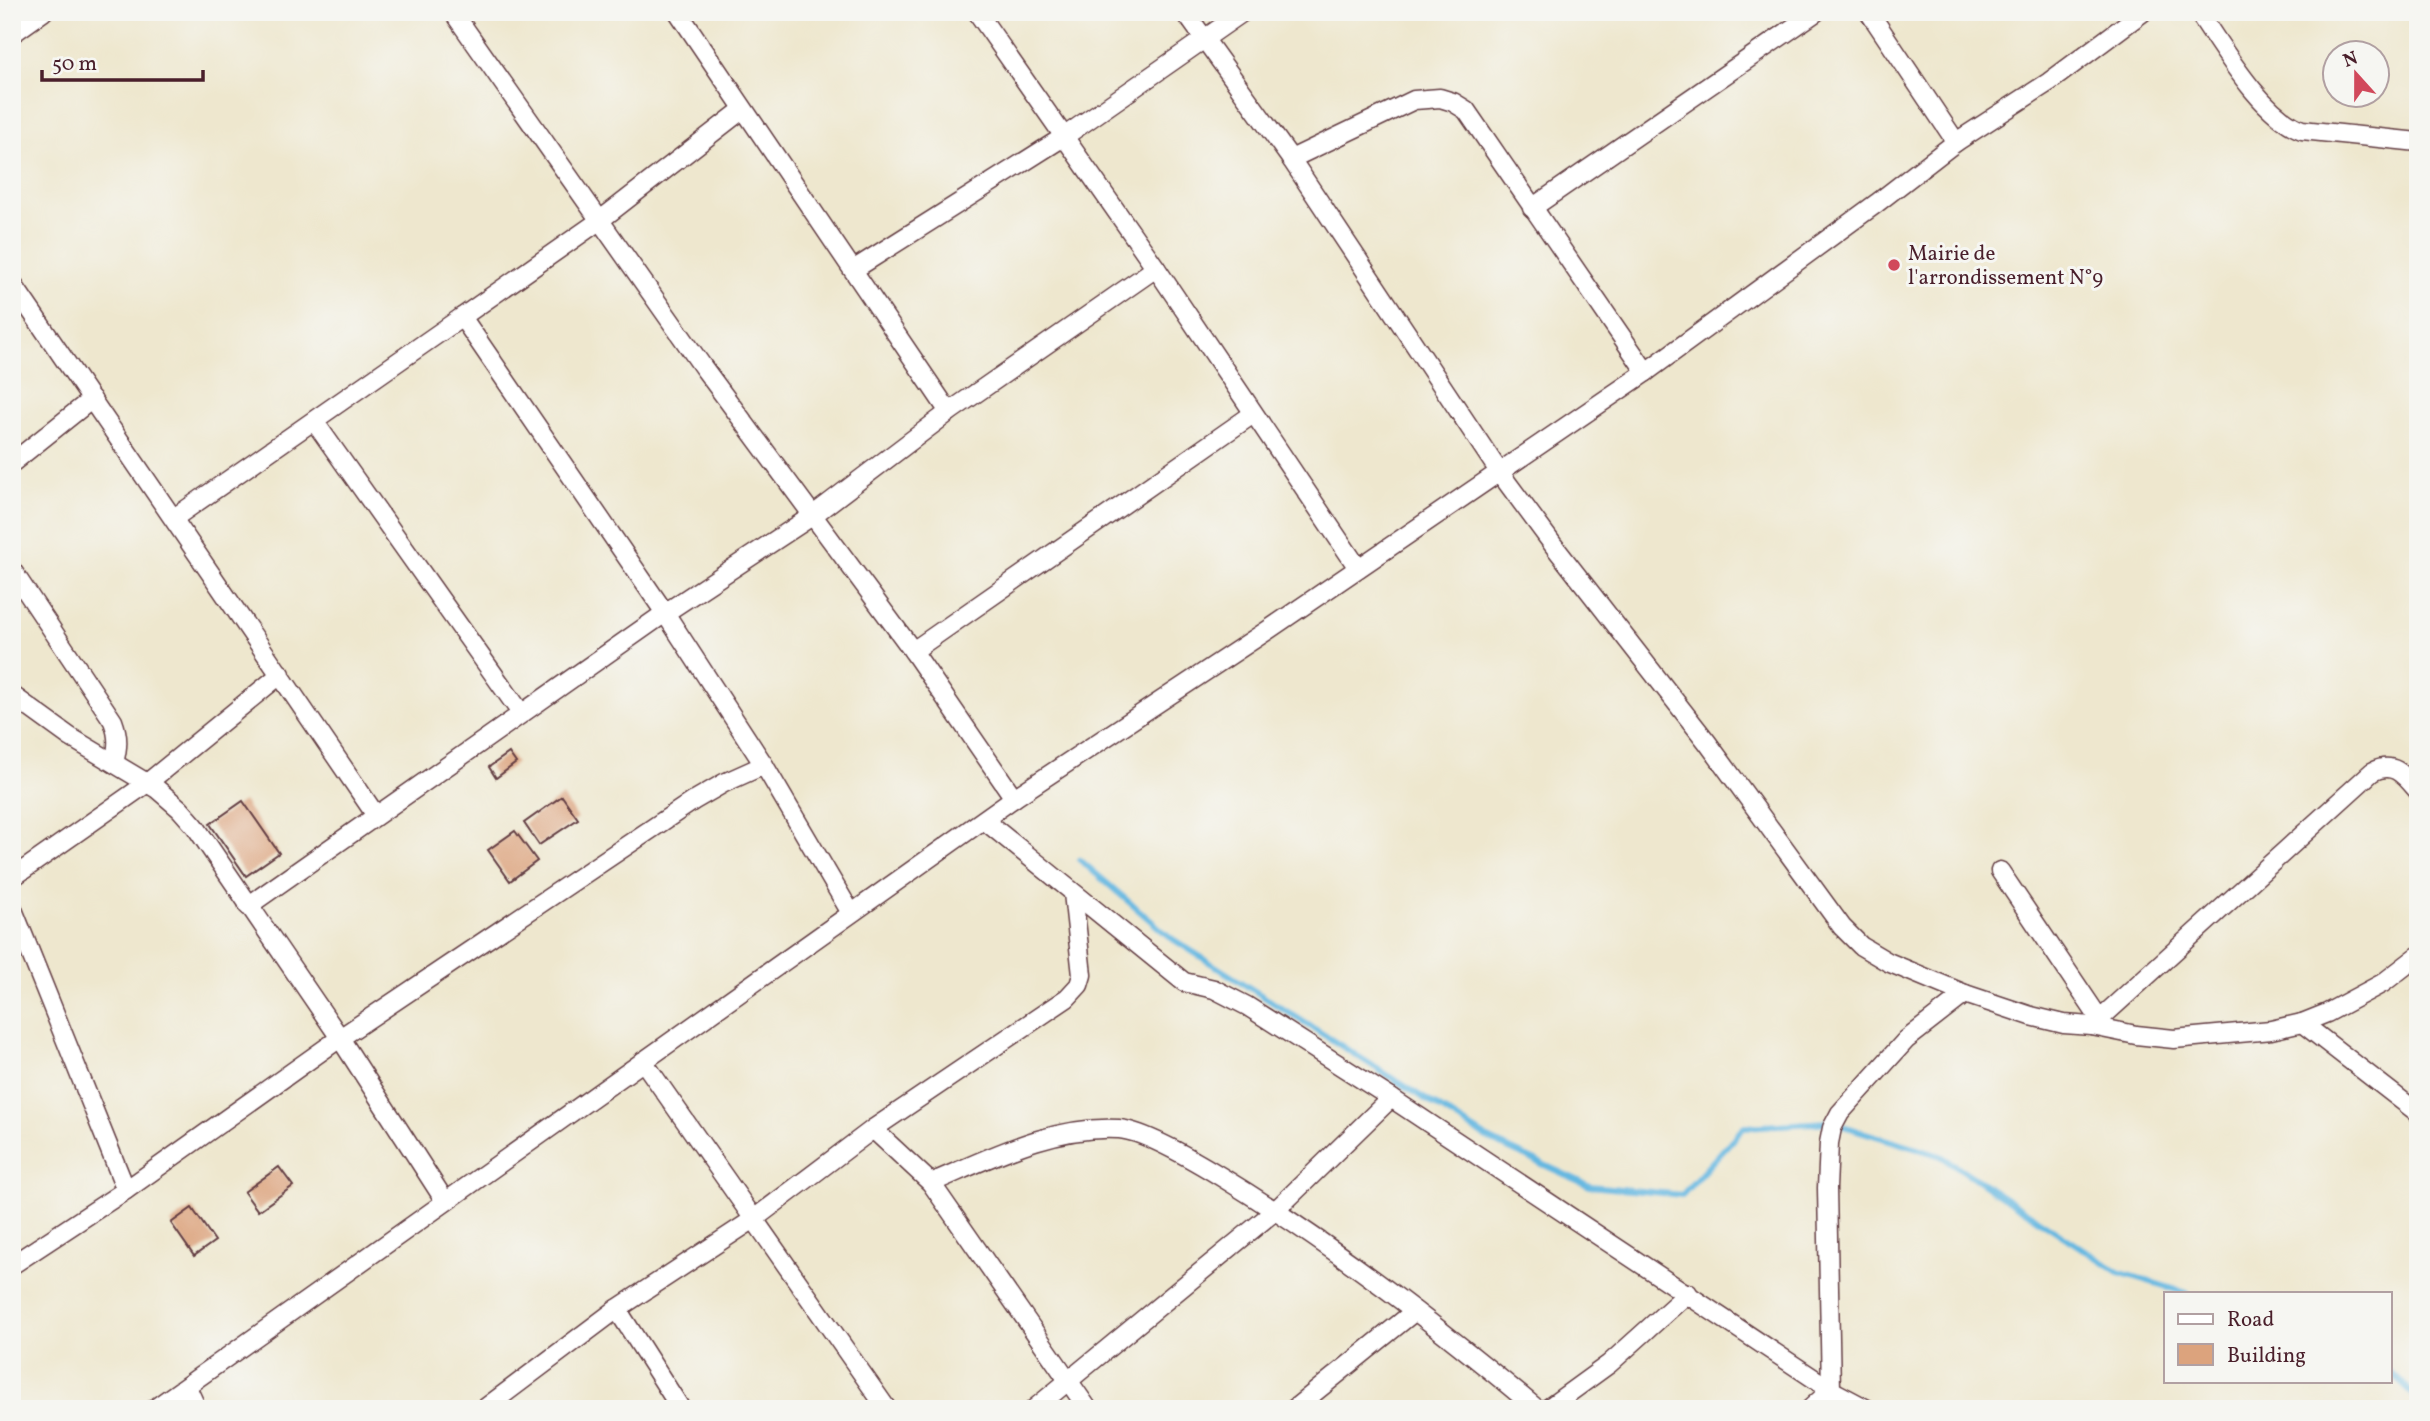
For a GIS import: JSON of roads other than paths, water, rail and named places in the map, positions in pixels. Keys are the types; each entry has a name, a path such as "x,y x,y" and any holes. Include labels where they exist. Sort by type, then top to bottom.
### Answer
{"street":[{"path":"453,12 599,221 913,651 1014,798"},
{"path":"678,12 949,412"},
{"path":"977,12 1156,268 1358,568"},
{"path":"1185,12 1291,159 1500,472 1707,742 1842,927 1861,946 1888,962 1965,994 2031,1016 2064,1024 2096,1022 2174,1039 2271,1030 2302,1023 2383,984 2418,956"},
{"path":"853,270 1065,136 1243,12"},
{"path":"1532,208 1816,12"},
{"path":"1869,12 1956,142"},
{"path":"154,1409 1014,798 1646,372 1956,142 2049,82 2143,12"},
{"path":"2198,12 2251,87 2278,117 2293,127 2418,142"},
{"path":"12,34 33,15"},
{"path":"1291,159 1414,100 1440,98 1453,102 1466,110 1646,372"},
{"path":"174,518 599,221 742,110"},
{"path":"248,906 375,814 665,613 812,516 949,412 1156,268"},
{"path":"12,283 375,814"},
{"path":"463,317 665,613 764,765 851,913"},
{"path":"12,463 92,399"},
{"path":"913,651 1253,414"},
{"path":"314,421 521,713"},
{"path":"12,570 113,721 118,746 114,763"},
{"path":"12,878 146,784 281,674"},
{"path":"12,695 70,737 163,794 195,826 340,1038 445,1201"},
{"path":"12,1265 126,1190 340,1038 693,801 764,765"},
{"path":"2096,1022 2372,772 2387,768 2400,770 2418,791"},
{"path":"984,820 1184,982 1214,989 1247,1006 1688,1293 1831,1390 1867,1409"},
{"path":"2000,871 2096,1022"},
{"path":"484,1409 617,1309 754,1219 873,1129 1067,998 1079,985 1083,965 1073,893"},
{"path":"12,907 126,1190"},
{"path":"1810,1409 1831,1390 1827,1188 1832,1128 1840,1113 1906,1040 1965,994"},
{"path":"2302,1023 2418,1113"},
{"path":"643,1061 887,1409"},
{"path":"1034,1409 1276,1210 1391,1098"},
{"path":"873,1129 931,1183 1088,1409"},
{"path":"931,1183 1028,1143 1062,1134 1118,1129 1131,1131 1189,1158 1276,1210 1415,1311 1538,1409"},
{"path":"1547,1409 1609,1364 1688,1293"},
{"path":"617,1309 681,1409"},
{"path":"1294,1409 1415,1311"},
{"path":"187,1387 197,1409"}],"waterway":[{"path":"1080,860 1171,938 1490,1140 1590,1186 1682,1195 1744,1127 1830,1122 1941,1156 2118,1272 2184,1292"},
{"path":"2392,1374 2418,1399"}],"place":[{"name":"Mairie de l'arrondissement N°9","path":"1894,265"}]}
